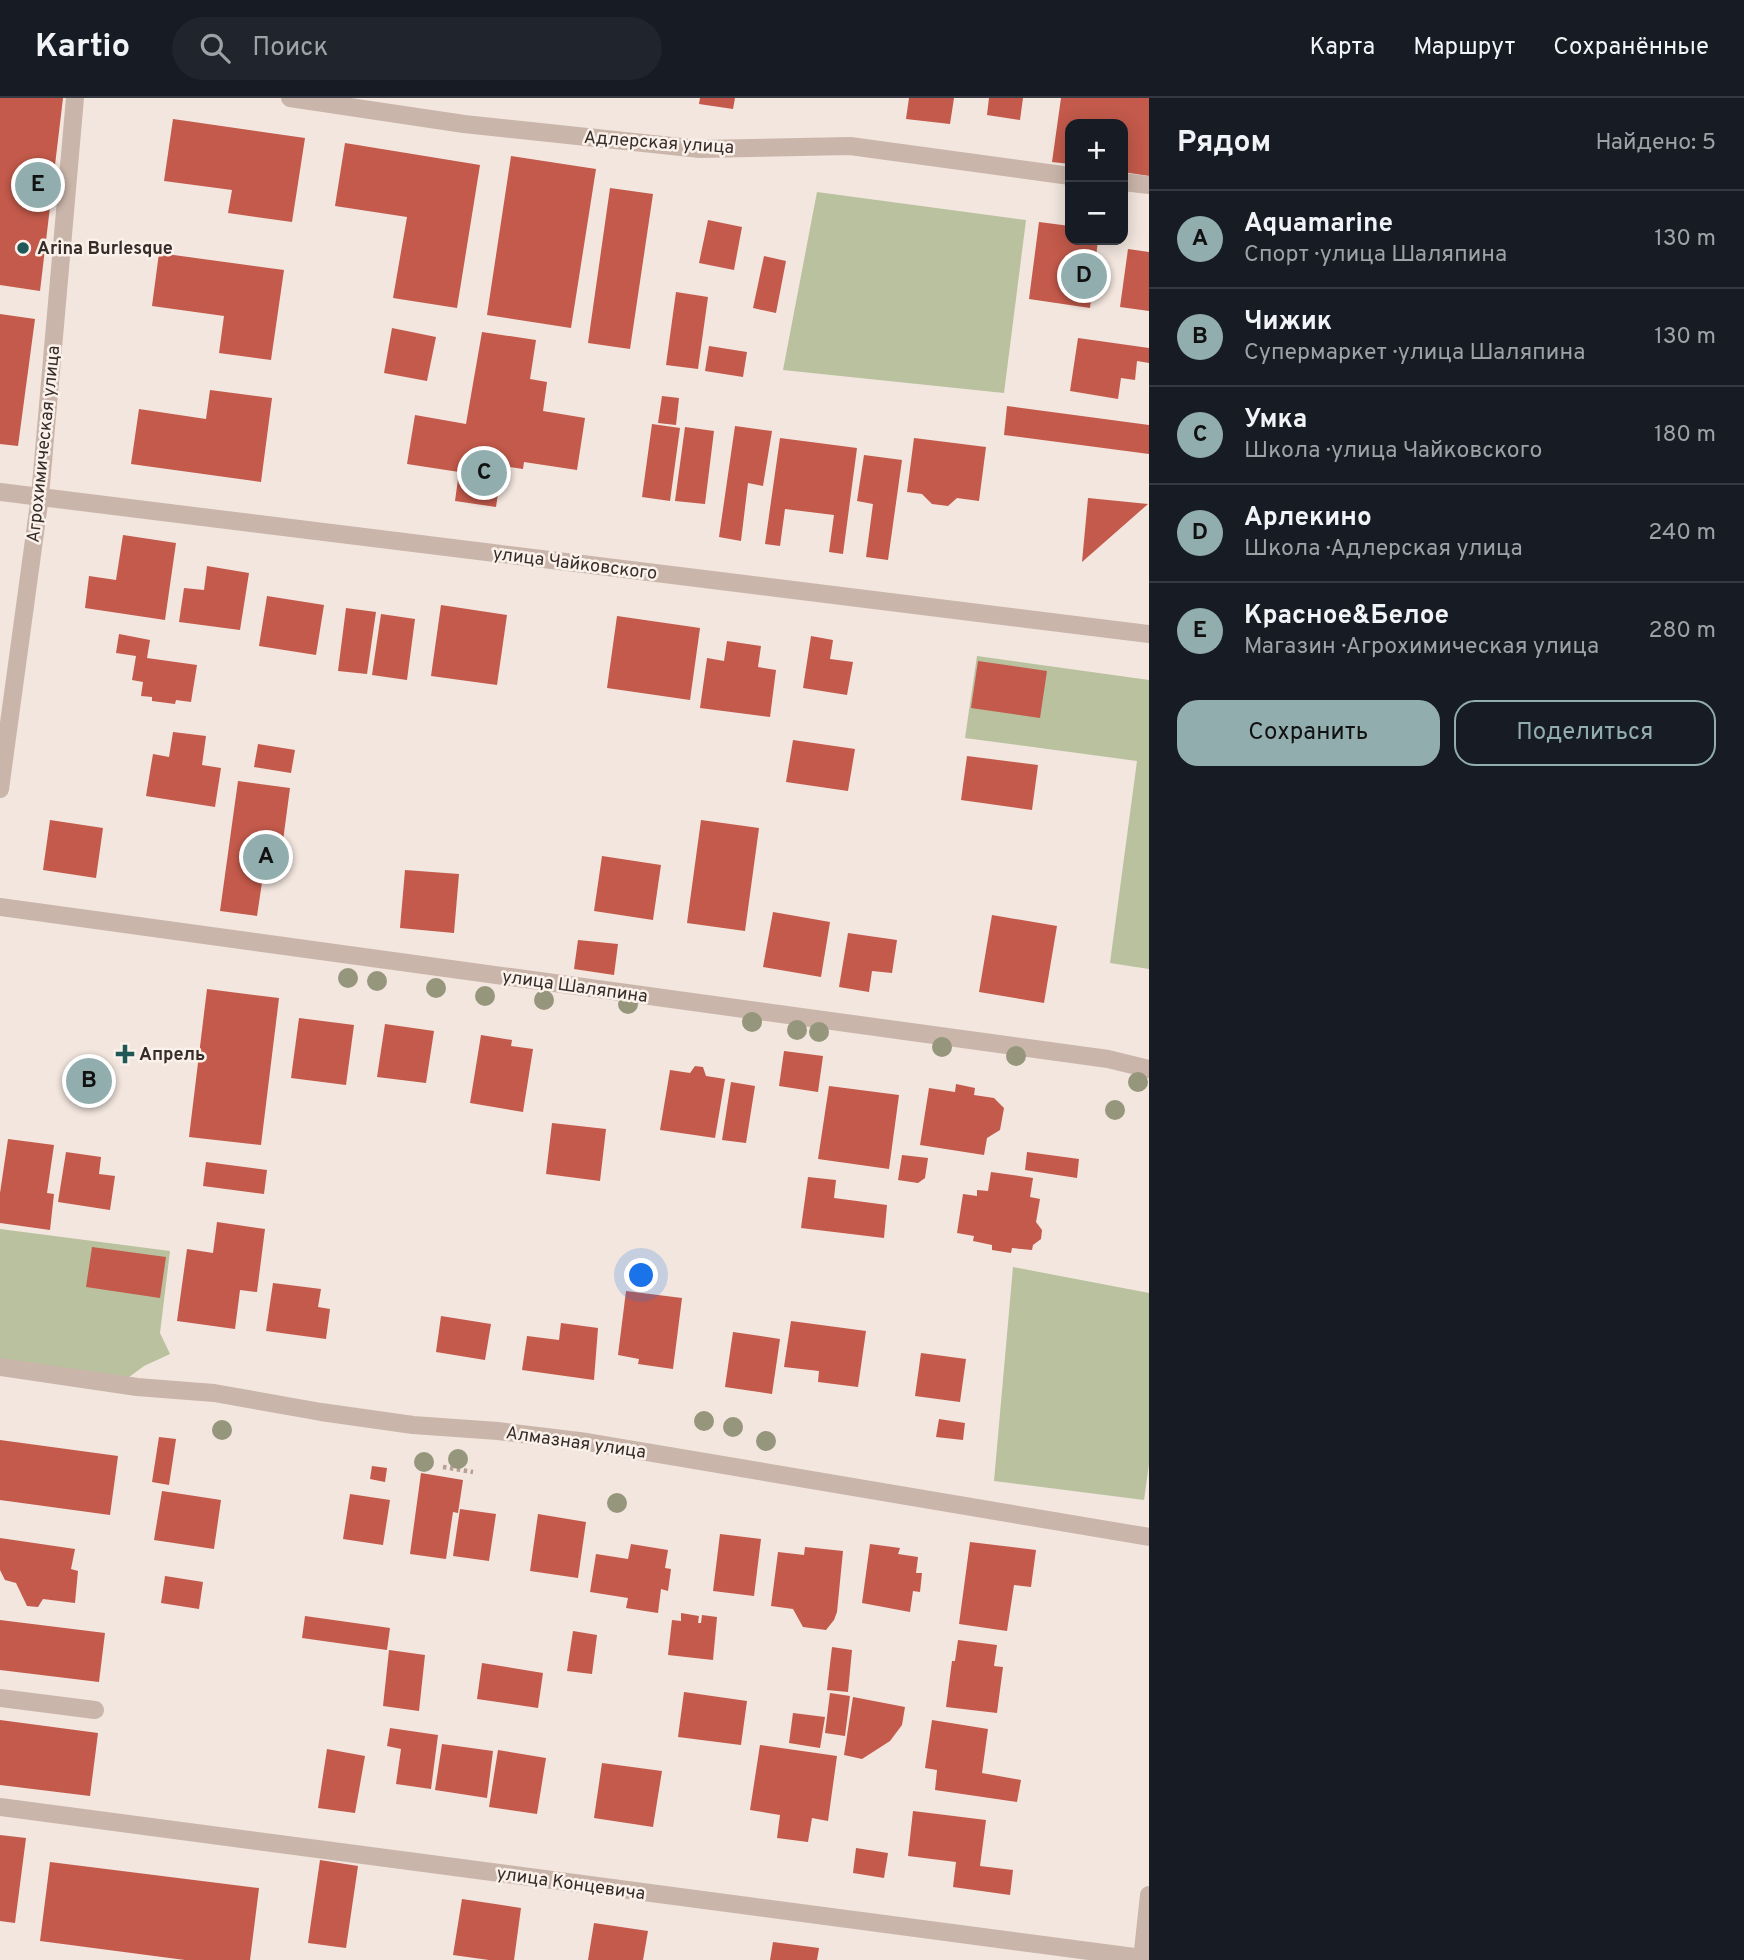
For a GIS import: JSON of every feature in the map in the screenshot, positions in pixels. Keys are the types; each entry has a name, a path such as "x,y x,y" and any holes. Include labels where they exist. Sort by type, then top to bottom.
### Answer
{"street":[{"name":"Агрохимическая улица","path":"0,789 40,496 75,98"},
{"name":"Адлерская улица","path":"290,98 464,124 699,149 850,146 1065,175"},
{"path":"1128,183 1149,185"},
{"name":"улица Чайковского","path":"0,492 1149,634"},
{"name":"улица Шаляпина","path":"0,907 1108,1059 1149,1069"},
{"name":"Алмазная улица","path":"0,1367 136,1387 214,1393 387,1422 498,1431 587,1443 1149,1537"},
{"path":"0,1698 95,1710"},
{"name":"улица Концевича","path":"0,1807 1142,1959"},
{"path":"1142,1959 1149,1895"}],"path":[{"path":"443,1468 473,1472"}],"green space":[{"path":"817,192 1026,220 1004,393 783,370"},
{"path":"977,656 1149,680 1149,969 1110,963 1137,761 965,738"},
{"path":"0,1229 170,1251 160,1333 170,1354 144,1366 121,1383 0,1362"},
{"path":"1013,1267 1149,1293 1149,1464 1144,1500 994,1481"}],"building":[{"path":"0,98 63,98 40,291 0,285"},
{"path":"700,98 735,98 733,109 699,104"},
{"path":"909,98 954,98 950,124 906,119"},
{"path":"989,98 1023,98 1020,120 987,115"},
{"path":"1061,98 1149,98 1149,176 1128,173 1128,119 1065,119 1065,163 1052,162"},
{"path":"173,119 305,138 292,222 228,213 232,190 164,181"},
{"path":"345,143 480,165 457,308 393,298 407,217 335,206"},
{"path":"511,156 596,169 571,328 487,315"},
{"path":"610,188 653,194 630,349 588,343"},
{"path":"708,220 742,227 734,270 699,263"},
{"path":"1039,222 1065,225 1065,245 1097,245 1090,308 1029,299"},
{"path":"1128,249 1149,252 1149,311 1120,307"},
{"path":"159,253 284,270 271,360 219,353 224,316 152,306"},
{"path":"764,256 786,261 776,313 753,308"},
{"path":"676,292 708,297 698,369 666,365"},
{"path":"0,314 35,319 18,446 0,444"},
{"path":"392,328 436,337 427,381 384,373"},
{"path":"482,332 536,340 530,379 547,382 543,411 585,418 577,470 524,462 523,469 502,466 496,507 455,501 459,472 407,464 415,415 466,424"},
{"path":"1078,338 1149,348 1149,363 1137,361 1135,380 1121,378 1118,399 1070,391"},
{"path":"709,346 747,352 743,377 705,371"},
{"path":"210,390 272,398 261,482 131,464 139,409 206,419"},
{"path":"662,396 679,398 676,425 658,423"},
{"path":"1007,406 1149,425 1149,454 1004,435"},
{"path":"652,424 680,428 670,501 642,497"},
{"path":"735,426 772,431 763,486 748,483 741,541 719,537"},
{"path":"685,427 714,431 705,504 675,501"},
{"path":"780,438 857,448 843,554 829,552 834,515 785,509 780,546 765,544"},
{"path":"914,438 986,447 979,501 957,498 948,506 932,504 922,494 907,492"},
{"path":"864,455 902,460 888,560 866,557 873,504 857,501"},
{"path":"1088,498 1148,504 1082,562"},
{"path":"123,535 176,543 165,620 85,608 89,576 116,580"},
{"path":"207,566 249,573 240,630 179,622 184,588 204,590"},
{"path":"267,596 324,605 316,655 259,646"},
{"path":"441,605 507,615 497,685 431,676"},
{"path":"346,608 376,612 367,674 338,671"},
{"path":"381,614 415,619 407,680 372,675"},
{"path":"617,616 700,628 690,700 607,688"},
{"path":"119,634 150,640 147,658 197,665 191,702 176,700 175,704 152,701 152,697 141,696 143,682 132,680 136,656 116,653"},
{"path":"811,636 833,640 830,659 853,662 847,695 803,688"},
{"path":"727,641 761,646 758,667 776,670 770,717 700,708 707,658 724,661"},
{"path":"978,661 1047,671 1040,718 971,708"},
{"path":"173,732 206,736 202,765 221,768 215,807 146,796 153,754 169,757"},
{"path":"793,740 855,749 848,791 786,782"},
{"path":"258,744 295,750 291,773 254,767"},
{"path":"967,756 1038,765 1032,810 961,800"},
{"path":"238,781 290,788 279,871 264,869 257,916 220,911"},
{"path":"50,820 103,828 96,878 43,870"},
{"path":"701,820 759,828 745,931 687,923"},
{"path":"602,856 661,865 653,920 594,911"},
{"path":"405,870 459,874 454,933 400,928"},
{"path":"773,912 830,922 821,977 763,967"},
{"path":"992,915 1057,926 1044,1003 979,992"},
{"path":"848,933 897,940 892,973 872,971 869,992 839,987"},
{"path":"578,940 618,944 614,975 574,969"},
{"path":"207,989 279,998 261,1145 189,1137"},
{"path":"299,1018 354,1025 346,1085 291,1078"},
{"path":"385,1024 434,1031 426,1083 377,1077"},
{"path":"481,1035 512,1040 511,1046 533,1049 523,1112 470,1103"},
{"path":"784,1051 823,1056 818,1092 779,1086"},
{"path":"695,1066 703,1067 706,1076 725,1079 715,1138 660,1130 670,1070 690,1073"},
{"path":"731,1082 755,1086 746,1143 722,1140"},
{"path":"956,1084 975,1088 974,1095 994,1098 1004,1108 1000,1130 987,1138 984,1155 920,1145 929,1088 955,1092"},
{"path":"829,1086 899,1095 889,1169 818,1159"},
{"path":"552,1123 606,1129 600,1181 546,1174"},
{"path":"8,1139 54,1145 47,1193 54,1194 50,1230 0,1223 0,1193"},
{"path":"66,1152 101,1157 99,1174 115,1176 110,1210 58,1202"},
{"path":"1027,1152 1079,1159 1077,1178 1025,1170"},
{"path":"902,1155 928,1158 925,1178 918,1183 898,1180"},
{"path":"206,1162 267,1170 264,1194 203,1186"},
{"path":"991,1172 1033,1178 1030,1197 1040,1199 1036,1222 1042,1230 1041,1239 1033,1245 1032,1250 1012,1248 1011,1253 992,1250 992,1245 973,1241 974,1236 957,1233 963,1194 977,1196 977,1190 988,1191"},
{"path":"808,1177 836,1180 834,1198 887,1205 884,1238 801,1228"},
{"path":"217,1222 265,1229 257,1292 240,1290 235,1329 177,1321 187,1249 213,1253"},
{"path":"92,1247 166,1257 160,1298 86,1287"},
{"path":"273,1283 321,1289 318,1307 330,1309 326,1339 266,1331"},
{"path":"626,1291 682,1298 673,1369 638,1364 639,1359 618,1355"},
{"path":"441,1316 491,1324 485,1360 436,1352"},
{"path":"791,1321 866,1331 858,1387 818,1382 819,1371 784,1367"},
{"path":"561,1323 598,1328 594,1380 522,1370 527,1336 559,1340"},
{"path":"733,1332 780,1339 772,1394 725,1387"},
{"path":"921,1353 966,1359 960,1402 915,1396"},
{"path":"939,1419 965,1423 963,1440 936,1437"},
{"path":"159,1437 176,1439 169,1485 152,1482"},
{"path":"0,1440 118,1456 110,1515 0,1500"},
{"path":"372,1466 387,1468 385,1482 370,1479"},
{"path":"421,1473 463,1480 458,1513 453,1512 446,1559 410,1554"},
{"path":"162,1491 221,1500 214,1549 154,1540"},
{"path":"350,1494 390,1500 383,1545 343,1539"},
{"path":"460,1509 496,1514 489,1561 453,1556"},
{"path":"538,1514 586,1522 578,1578 530,1571"},
{"path":"720,1534 761,1539 754,1596 713,1591"},
{"path":"0,1538 75,1549 71,1569 78,1571 75,1603 43,1599 38,1607 27,1606 16,1583 5,1580 0,1570"},
{"path":"970,1542 1036,1550 1031,1587 1014,1585 1007,1631 959,1624"},
{"path":"631,1544 668,1550 665,1568 671,1569 668,1591 661,1589 658,1613 626,1608 628,1598 590,1592 596,1554 628,1559"},
{"path":"870,1544 900,1548 898,1554 918,1557 916,1573 922,1573 920,1592 913,1591 910,1612 862,1603"},
{"path":"805,1547 843,1551 837,1612 826,1630 803,1627 793,1609 771,1606 778,1552 804,1555"},
{"path":"165,1576 203,1582 199,1609 161,1603"},
{"path":"681,1613 699,1616 698,1623 701,1623 702,1615 717,1617 713,1660 668,1655 672,1620 681,1621"},
{"path":"305,1616 390,1628 387,1650 302,1638"},
{"path":"0,1620 105,1633 99,1682 0,1670"},
{"path":"573,1631 597,1635 592,1674 567,1671"},
{"path":"958,1640 997,1645 994,1666 1003,1667 997,1713 946,1707 952,1661 955,1661"},
{"path":"832,1647 852,1650 848,1692 827,1690"},
{"path":"389,1650 425,1655 419,1711 383,1706"},
{"path":"482,1663 543,1673 538,1708 477,1699"},
{"path":"684,1692 747,1701 741,1745 678,1737"},
{"path":"830,1693 850,1696 845,1736 825,1733"},
{"path":"853,1697 905,1707 902,1725 890,1741 862,1759 844,1755"},
{"path":"793,1713 825,1717 820,1748 789,1743"},
{"path":"0,1720 98,1733 90,1796 0,1785"},
{"path":"932,1720 988,1729 982,1773 1021,1780 1017,1802 935,1790 937,1770 925,1768"},
{"path":"390,1728 438,1735 431,1789 396,1784 401,1749 387,1746"},
{"path":"442,1744 493,1751 487,1798 435,1790"},
{"path":"760,1745 837,1756 828,1821 812,1818 808,1842 777,1838 780,1815 750,1810"},
{"path":"327,1749 365,1756 355,1813 318,1808"},
{"path":"498,1750 546,1758 537,1814 489,1807"},
{"path":"602,1763 662,1771 653,1827 594,1818"},
{"path":"913,1811 986,1820 980,1866 1013,1870 1010,1895 953,1887 956,1862 908,1856"},
{"path":"0,1835 26,1838 15,1923 0,1921"},
{"path":"856,1848 888,1853 884,1878 853,1873"},
{"path":"320,1860 358,1866 346,1948 308,1943"},
{"path":"50,1862 259,1888 250,1960 185,1960 40,1941"},
{"path":"462,1899 521,1908 514,1960 453,1955"},
{"path":"594,1923 648,1931 643,1960 588,1960"},
{"path":"773,1942 819,1948 817,1960 770,1960"}],"place":[{"name":"Красное&Белое","path":"38,185"},
{"name":"Arina Burlesque","path":"23,248"},
{"name":"Арлекино","path":"1084,276"},
{"name":"Умка","path":"484,473"},
{"name":"Aquamarine","path":"266,857"},
{"name":"Апрель","path":"125,1054"},
{"name":"Чижик","path":"89,1081"}]}
